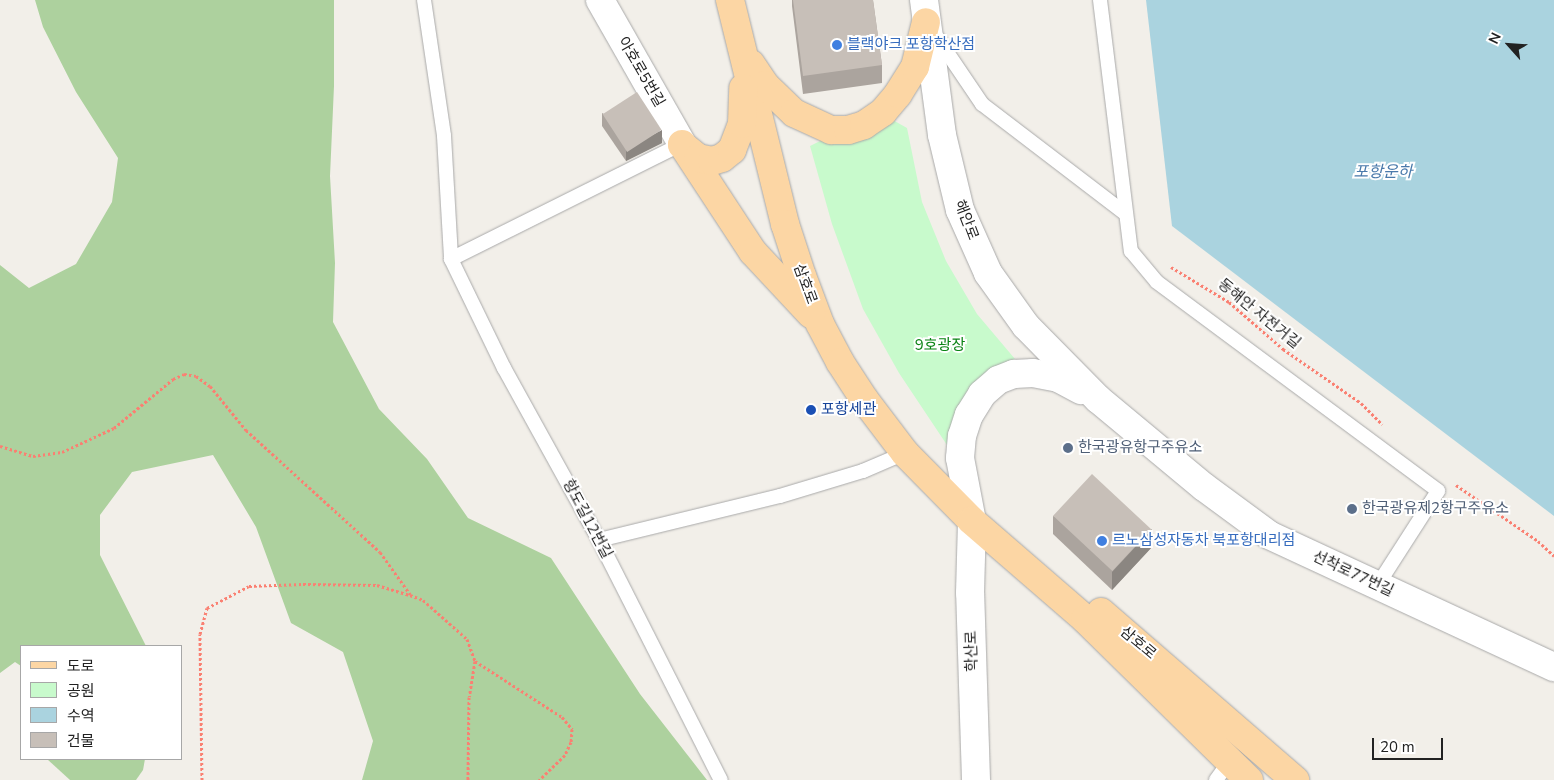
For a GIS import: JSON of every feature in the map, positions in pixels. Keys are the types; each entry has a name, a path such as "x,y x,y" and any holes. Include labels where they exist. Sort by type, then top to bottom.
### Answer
{"main road":[{"name":"삼호로","path":"730,0 785,224 820,324 840,362 905,453 972,521 1085,619 1222,771 1249,780"},
{"path":"743,52 765,85 794,114 831,130 848,130 864,125 883,112 916,67 925,11"},
{"path":"682,144 698,158 712,160 722,158 732,150 742,124 743,52"},
{"path":"682,144 754,252 820,324"},
{"name":"삼호로","path":"972,521 1016,540 1295,780"}],"street":[{"name":"아호로5번길","path":"600,0 682,144"},
{"name":"해안로","path":"925,11 949,173 974,243 988,273 1026,326 1098,399"},
{"name":"학산로","path":"976,780 970,593 972,521 960,458 969,415 982,394 998,380 1014,374 1033,373 1058,378 1098,399"},
{"name":"선착로77번길","path":"1098,399 1204,487 1269,534 1376,586 1554,667"}],"lane":[{"path":"424,0 444,136 451,259 682,144"},
{"path":"1100,0 1131,251 1157,282 1438,491 1376,586"},
{"path":"925,11 982,104 1126,214"},
{"name":"항도길12번길","path":"451,259 504,368 599,540 721,780"},
{"path":"599,540 780,496 854,474 905,453"}],"path":[{"name":"동해안 자전거길","path":"1168,265 1229,302 1283,349 1361,403 1387,428"},
{"path":"0,446 33,456 62,452 114,428 173,379 184,374 196,376 210,386 246,430 380,552 410,595"},
{"path":"1448,479 1538,541 1554,556"},
{"path":"202,780 200,634 207,608 249,586 377,585 423,600 458,629 467,639 475,661 469,697 468,780"},
{"path":"475,661 562,717 572,729 572,742 565,755 538,780"}],"green space":[{"path":"35,0 334,0 334,86 330,176 335,263 333,322 379,409 427,459 468,518 551,558 640,694 707,780 362,780 373,741 343,652 291,623 256,527 213,455 132,472 100,515 100,555 145,645 20,645 20,665 15,662 0,673 0,265 29,288 76,264 112,202 118,158 76,92 43,27"},
{"name":"9호광장","path":"891,119 907,128 922,202 946,261 977,314 1015,359 987,372 969,388 954,415 947,445 899,373 863,309 832,224 810,146 822,140 842,144 866,137"},
{"path":"48,760 145,760 143,770 136,780 70,780"}],"water":[{"name":"포항운하","path":"1146,0 1554,0 1554,516 1172,226"}],"building":[{"name":"블랙야크 포항학산점","path":"793,0 873,0 882,65 803,76"},
{"path":"637,92 662,130 627,152 603,114"},
{"name":"르노삼성자동차 북포항대리점","path":"1092,474 1151,529 1112,571 1053,516"}],"place":[{"name":"블랙야크 포항학산점","path":"837,45"},
{"name":"포항세관","path":"811,410"},
{"name":"한국광유항구주유소","path":"1068,448"},
{"name":"한국광유제2항구주유소","path":"1352,509"},
{"name":"르노삼성자동차 북포항대리점","path":"1102,541"}]}
